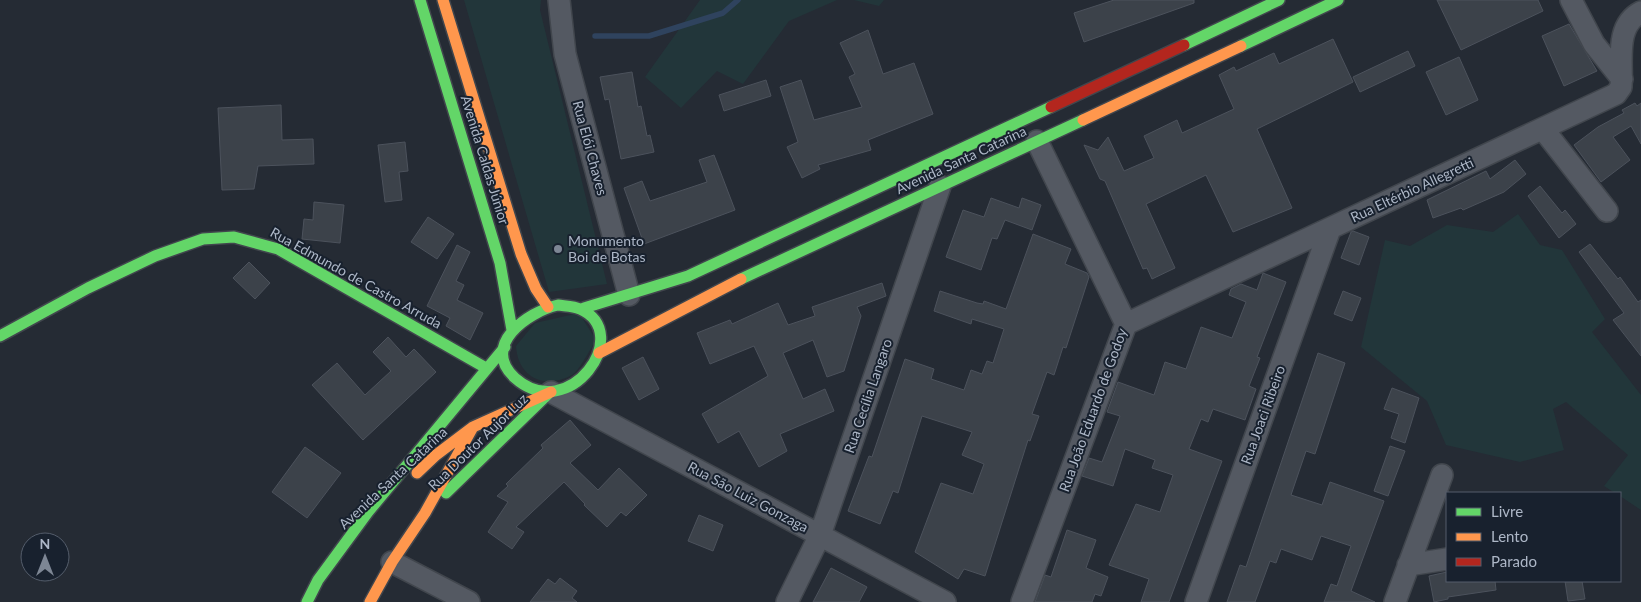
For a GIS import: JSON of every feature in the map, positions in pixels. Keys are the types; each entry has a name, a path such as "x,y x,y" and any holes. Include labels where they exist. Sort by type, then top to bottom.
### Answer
{"main road":[{"name":"Avenida Caldas Júnior","path":"420,0 500,263 512,330"},
{"name":"Avenida Caldas Júnior","path":"443,0 521,254 536,289 548,307"},
{"name":"Avenida Santa Catarina","path":"584,308 688,276 1279,0"},
{"name":"Avenida Santa Catarina","path":"599,353 708,295 1338,0"},
{"name":"Rua Edmundo de Castro Arruda","path":"0,336 127,268 164,252 217,237 236,237 257,241 278,250 523,389 551,392"},
{"path":"573,305 584,308 592,314 598,325 599,353 593,367 585,377 565,389 551,392 536,389 516,380 508,372 504,359 504,347 512,330 530,314 548,307 573,305"},
{"name":"Rua Edmundo de Castro Arruda","path":"450,347 486,351 504,347"},
{"name":"Avenida Santa Catarina","path":"307,602 318,580 338,551 504,347"},
{"name":"Rua Doutor Aujor Luz","path":"370,602 392,562 425,513 473,427 486,368"},
{"name":"Avenida Santa Catarina","path":"338,551 436,455 473,427 551,392"},
{"name":"Rua Doutor Aujor Luz","path":"425,513 551,392"}],"street":[{"name":"Rua Elói Chaves","path":"559,0 566,54 629,295"},
{"path":"1571,0 1594,44 1622,79"},
{"path":"1622,79 1623,36 1626,26 1641,12"},
{"name":"Rua Eltérbio Allegretti","path":"1126,324 1616,94 1621,88 1622,79"},
{"path":"1543,129 1607,212"},
{"name":"Rua João Eduardo de Godoy","path":"1022,602 1126,324 1037,141"},
{"name":"Rua Cecília Langaro","path":"787,602 820,535 940,186"},
{"name":"Rua Joaci Ribeiro","path":"1196,602 1330,228"},
{"name":"Rua São Luiz Gonzaga","path":"551,392 945,602"},
{"path":"1394,602 1442,475"},
{"path":"1408,565 1446,558"},
{"path":"392,562 469,602"}],"green space":[{"path":"464,0 541,0 540,10 607,284 549,292"},
{"path":"700,0 837,0 789,21 743,84 717,71 681,108 645,77"},
{"path":"854,0 884,0 879,6"},
{"path":"1518,214 1540,245 1562,250 1605,319 1592,332 1641,395 1641,510 1621,497 1621,492 1613,492 1604,486 1628,455 1566,402 1553,409 1564,450 1520,462 1446,445 1427,401 1361,347 1385,240 1410,246 1447,225 1493,232"},
{"path":"579,313 596,340 575,373 562,379 543,381 527,373 518,357 516,346 535,323"}],"building":[{"path":"1114,0 1194,0 1194,3 1084,42 1074,13"},
{"path":"1437,0 1538,0 1543,11 1461,50"},
{"path":"1569,24 1597,71 1564,86 1542,36"},
{"path":"868,30 883,74 914,63 933,114 868,140 871,150 818,165 820,169 802,178 787,147 798,142 780,87 801,80 814,120 862,107 849,77 855,74 840,43"},
{"path":"1333,39 1353,82 1257,129 1292,208 1233,232 1206,175 1146,204 1175,268 1152,279 1147,268 1143,269 1105,181 1100,179 1084,145 1098,150 1108,137 1124,171 1154,158 1144,136 1177,120 1182,133 1234,109 1219,75 1234,67 1236,71 1274,53 1279,64"},
{"path":"1408,51 1415,66 1360,92 1353,77"},
{"path":"1459,57 1478,100 1446,115 1426,72"},
{"path":"632,72 638,107 641,106 647,136 650,135 654,152 621,159 609,99 605,100 600,77"},
{"path":"766,80 771,96 724,111 719,95"},
{"path":"1635,103 1637,106 1641,103 1641,144 1631,126 1613,137 1630,160 1601,182 1574,145 1598,127 1624,113 1622,110"},
{"path":"281,105 282,140 313,139 314,164 258,166 254,189 222,190 218,108"},
{"path":"405,142 408,171 399,172 402,200 385,202 378,145"},
{"path":"714,155 735,210 644,244 624,188 642,181 650,201 707,182 699,160"},
{"path":"1515,160 1526,174 1504,192 1463,210 1461,208 1433,218 1427,200 1486,171 1490,179"},
{"path":"1540,186 1562,213 1565,210 1576,224 1559,238 1528,196"},
{"path":"991,198 1019,208 1022,198 1041,205 1032,230 1005,220 997,239 992,238 981,270 946,257 963,210 984,217"},
{"path":"314,202 344,205 340,243 302,239 304,219 313,220"},
{"path":"428,217 454,234 437,259 411,242"},
{"path":"1353,231 1369,237 1359,265 1341,258"},
{"path":"1033,234 1071,249 1065,264 1087,273 1089,277 1066,348 1063,347 1054,375 1047,372 1032,414 1039,416 1030,441 1028,440 985,576 964,569 958,579 915,552 941,483 973,494 984,464 962,455 972,432 922,416 898,493 893,491 880,524 848,511 869,456 872,457 905,359 934,369 931,379 964,390 971,370 982,374 987,361 993,363 1004,329 972,319 971,324 934,311 940,291 977,303 983,304 984,301 1006,309"},
{"path":"1590,244 1618,279 1620,277 1638,302 1641,300 1641,356 1613,320 1624,313 1579,252"},
{"path":"457,245 470,252 456,281 464,285 457,300 483,313 470,340 446,326 450,318 427,306"},
{"path":"249,262 270,283 255,299 233,278"},
{"path":"1263,273 1286,282 1257,357 1260,358 1249,386 1256,389 1245,420 1213,409 1208,422 1201,419 1189,449 1222,461 1169,602 1141,602 1149,579 1109,565 1136,504 1160,512 1173,475 1152,468 1155,460 1125,449 1113,486 1082,476 1089,458 1102,462 1120,416 1107,412 1118,382 1154,395 1165,362 1186,369 1201,327 1232,338 1246,302 1229,295 1231,289 1241,284 1257,290"},
{"path":"882,283 886,296 857,307 861,316 844,371 827,377 813,340 783,353 803,399 825,389 834,411 780,434 787,451 759,467 739,431 718,443 702,414 768,376 754,346 710,364 697,333 730,320 732,324 778,303 788,325 815,316 812,307"},
{"path":"1343,291 1361,298 1352,321 1334,314"},
{"path":"388,337 406,357 414,349 436,372 363,440 312,385 337,363 365,395 391,371 373,352"},
{"path":"1318,353 1345,363 1315,454 1306,451 1291,495 1322,505 1330,482 1384,501 1351,591 1375,602 1324,602 1331,584 1337,586 1351,546 1321,536 1312,560 1281,549 1276,563 1270,561 1255,602 1227,602 1240,565 1246,567"},
{"path":"643,357 659,389 639,400 622,368"},
{"path":"1392,388 1419,398 1405,443 1391,438 1399,414 1384,409"},
{"path":"570,420 591,445 570,463 598,490 619,468 647,495 626,516 621,512 607,527 564,482 516,527 524,532 512,549 488,532 508,502 497,496 508,486 506,484 543,448 541,445"},
{"path":"1390,446 1405,451 1388,496 1374,491"},
{"path":"305,447 341,473 307,518 272,492"},
{"path":"699,515 723,525 713,551 688,541"},
{"path":"1067,530 1096,540 1086,568 1108,577 1101,596 1095,594 1092,602 1035,602 1045,575 1051,577"},
{"path":"831,568 867,587 859,602 813,602"},
{"path":"1446,572 1446,582 1495,582 1496,590 1448,597 1448,599 1434,602 1429,576"},
{"path":"560,578 577,591 572,598 577,602 530,602 548,579 555,584"},
{"path":"1565,582 1582,582 1585,599 1568,601"}],"waterway":[{"path":"595,36 649,36 723,13 738,0"}],"traffic: fast":[{"path":"420,0 500,263 512,330"},
{"path":"1184,45 1279,0"},
{"path":"1241,46 1338,0"},
{"path":"584,308 688,276 1051,107"},
{"path":"741,279 1083,120"},
{"path":"0,336 88,288 155,256 203,239 234,237 278,249 486,368"},
{"path":"558,305 580,309 595,321 601,337 598,354 588,371 574,384 556,391 536,390 515,378 506,366 503,354 505,343 512,332 533,315 558,305"},
{"path":"307,602 318,580 368,512 505,347"},
{"path":"446,493 548,394"}],"traffic: slow":[{"path":"443,0 521,254 536,289 548,307"},
{"path":"1083,120 1241,46"},
{"path":"599,353 741,279"},
{"path":"417,473 436,455 473,427 551,392"},
{"path":"370,602 392,562 425,513 473,427"}],"traffic: jam":[{"path":"1051,107 1184,45"}],"place":[{"name":"Monumento Boi de Botas","path":"558,249"}]}
